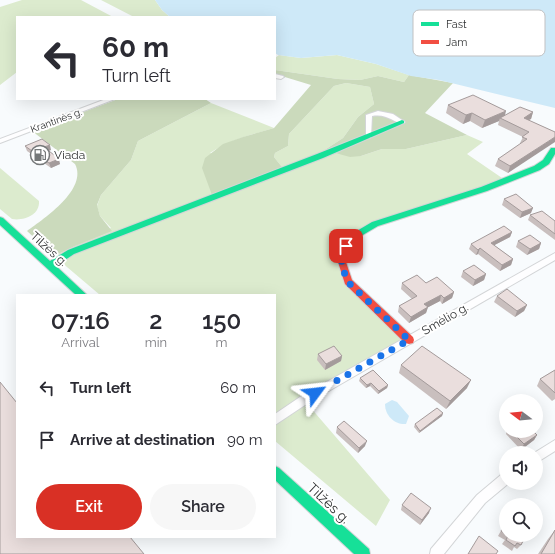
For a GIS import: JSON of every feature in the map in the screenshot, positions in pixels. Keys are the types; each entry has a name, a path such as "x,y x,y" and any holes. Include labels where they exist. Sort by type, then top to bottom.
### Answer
{"main road":[{"path":"50,265 71,252 247,186 402,122"},
{"path":"409,340 348,282 341,264 346,246 353,237 375,224 484,188 537,168 546,162 554,150"},
{"name":"Tilžės g.","path":"0,220 81,294"},
{"name":"Tilžės g.","path":"276,473 364,554"}],"street":[{"name":"Krantinės g.","path":"0,141 109,100"},
{"path":"368,137 369,115 377,113 392,114 402,122"},
{"name":"Smėlio g.","path":"276,419 304,400 555,256"},
{"path":"543,453 555,445"},
{"path":"436,554 480,499 499,484"}],"green space":[{"path":"22,0 81,0 111,16 16,16 16,73 0,85 0,7"},
{"path":"101,0 155,0 162,10 169,16 132,16"},
{"path":"279,55 301,58 337,55 376,64 409,75 404,82 378,76 360,80 338,79 276,70 276,57"},
{"path":"276,70 338,79 360,80 378,76 404,82 409,75 453,83 425,113 467,135 406,149 382,149 361,156 350,157 326,149 343,138 358,117 374,104 370,87 346,83 334,86 289,134 288,146 275,153 274,157 282,167 212,195 202,168 205,158 223,144 274,128 311,85 276,74"},
{"path":"346,83 370,87 374,104 358,117 343,138 326,149 361,156 382,149 406,149 467,135 483,142 467,154 505,180 375,224 353,237 341,264 348,282 409,340 304,400 390,500 376,526 276,442 276,294 99,294 54,256 111,228 100,216 97,206 101,195 131,160 138,141 211,103 274,128 233,141 210,153 282,167 274,157 275,153 288,146 289,134 334,86"},
{"path":"115,100 206,100 211,103 138,141 131,160 101,195 97,205 100,216 112,231 54,256 27,231 54,211 63,202 76,183 77,174 75,164 32,131"},
{"path":"0,168 39,201 37,210 30,216 21,219 12,219 0,209"}],"water":[{"path":"155,0 555,0 555,108 439,80 411,76 376,64 337,55 301,58 278,55 276,54 276,16 169,16 162,10"},
{"path":"392,400 397,402 409,416 406,424 398,423 389,416 385,408 385,404"}],"building":[{"path":"473,95 506,111 485,120 472,113 466,115 448,105"},
{"path":"520,107 533,112 524,118 555,132 555,137 510,166 498,159 527,139 522,137 529,132 500,118"},
{"path":"42,139 50,145 44,147 59,159 49,163 25,146"},
{"path":"516,194 533,208 522,212 504,199"},
{"path":"542,211 555,221 555,234 530,215"},
{"path":"504,226 512,232 491,243 513,259 502,265 480,248 478,250 471,244"},
{"path":"530,235 541,243 530,249 518,241"},
{"path":"474,265 486,274 475,280 463,271"},
{"path":"417,275 426,283 437,277 454,292 444,298 441,295 424,304 428,307 411,317 399,306 417,296 402,283"},
{"path":"507,289 527,305 517,311 497,296"},
{"path":"334,346 342,356 326,364 318,354"},
{"path":"422,346 471,380 450,401 401,365"},
{"path":"373,370 388,385 379,391 371,383 367,385 360,378"},
{"path":"555,370 555,393 540,379"},
{"path":"0,382 16,402 16,538 131,538 144,554 0,554"},
{"path":"437,408 443,413 420,431 415,424"},
{"path":"344,421 367,441 359,448 337,427"},
{"path":"518,438 533,438 524,444"},
{"path":"411,493 431,508 422,520 402,505"},
{"path":"555,530 555,554 541,554"},
{"path":"479,536 498,551 496,554 468,554"},
{"path":"509,542 522,542 521,545 517,543 515,546"}],"traffic: fast":[{"path":"50,265 71,252 320,156 402,122"},
{"path":"342,262 346,246 353,237 375,224 484,189 537,168 546,162 554,150"},
{"path":"0,220 81,294"},
{"path":"276,473 364,554"}],"traffic: jam":[{"path":"342,262 348,282 409,340"}],"place":[{"name":"Viada","path":"40,155"}],"route":[{"path":"315,393 409,340 348,282 341,264 346,246"}]}
